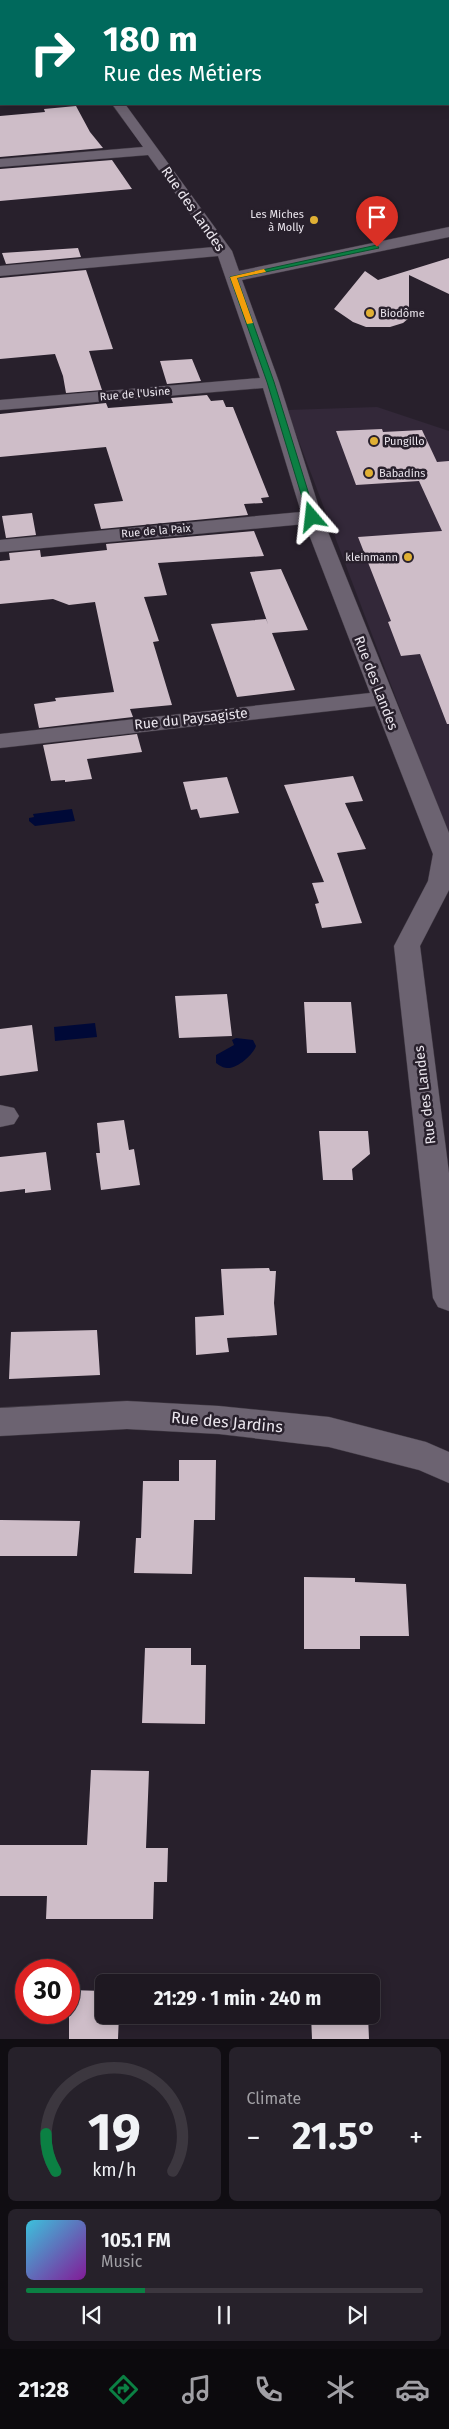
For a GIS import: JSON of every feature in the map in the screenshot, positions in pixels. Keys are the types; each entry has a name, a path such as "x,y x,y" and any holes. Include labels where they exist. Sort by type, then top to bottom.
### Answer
{"street":[{"name":"Rue des Landes","path":"120,105 224,251 270,382 312,517 444,854 441,881 407,946 449,1298"},
{"path":"0,163 153,150"},
{"path":"233,277 449,232"},
{"path":"0,271 224,251"},
{"name":"Rue de l'Usine","path":"0,405 270,382"},
{"name":"Rue de la Paix","path":"0,546 312,517"},
{"name":"Rue du Paysagiste","path":"0,741 382,698"},
{"name":"Rue des Jardins","path":"0,1422 127,1414 219,1420 329,1432 426,1457 449,1468"}],"shaded area":[{"path":"377,407 449,431 449,838 287,410"},
{"path":"72,809 75,821 35,826 29,821 29,818 34,817 33,814"},
{"path":"95,1023 97,1037 55,1041 54,1027"},
{"path":"236,1038 253,1040 256,1046 252,1053 240,1064 231,1068 224,1068 216,1063 216,1055 234,1045 232,1040"}],"building":[{"path":"76,106 90,132 103,148 0,157 0,116 45,112 44,109"},
{"path":"112,160 132,189 0,201 0,169"},
{"path":"78,248 81,257 6,264 2,253"},
{"path":"449,258 449,294 409,275 409,318 403,323 390,327 366,327 353,322 334,309 365,271 378,280"},
{"path":"86,270 113,349 89,351 102,390 66,393 63,376 55,354 0,359 0,278"},
{"path":"192,359 201,381 167,384 160,361"},
{"path":"207,395 211,401 223,400 226,407 233,407 269,497 261,498 263,503 244,504 248,515 101,529 94,504 123,501 106,447 0,457 0,414 106,403 108,408 173,403 171,398"},
{"path":"382,429 383,432 422,430 437,462 449,461 449,724 447,724 420,654 401,656 388,622 391,621 358,537 442,531 419,481 356,485 336,431"},
{"path":"32,513 36,535 6,538 2,516"},
{"path":"254,531 264,556 158,563 167,595 144,597 159,641 153,642 172,705 130,709 133,717 39,728 34,704 56,701 55,698 114,692 95,602 69,605 53,599 0,604 0,561 10,560 9,553 40,550 41,557 107,550 106,544"},
{"path":"281,569 308,630 272,633 295,690 237,697 211,624 266,619 268,624 250,572"},
{"path":"137,734 142,752 87,759 92,779 65,782 65,780 51,781 43,745"},
{"path":"353,776 363,801 345,803 366,849 337,853 362,923 322,928 315,904 319,903 312,883 324,882 284,785"},
{"path":"227,777 239,813 200,818 197,809 191,810 183,782"},
{"path":"227,994 232,1036 179,1038 175,996"},
{"path":"304,1002 351,1002 356,1053 307,1053"},
{"path":"32,1025 38,1071 0,1076 0,1029"},
{"path":"124,1120 129,1150 134,1149 140,1185 101,1190 96,1153 100,1153 97,1123"},
{"path":"319,1131 368,1131 370,1154 352,1169 353,1180 323,1180"},
{"path":"46,1152 51,1190 25,1193 25,1189 0,1192 0,1157"},
{"path":"269,1268 270,1271 276,1271 274,1303 277,1335 227,1338 229,1352 196,1355 195,1317 224,1315 221,1269"},
{"path":"97,1330 100,1375 9,1379 11,1332"},
{"path":"179,1460 216,1460 215,1520 194,1520 192,1574 134,1573 136,1538 141,1538 143,1481 179,1481"},
{"path":"0,1520 80,1521 77,1556 0,1556"},
{"path":"304,1577 355,1578 355,1582 406,1584 409,1636 360,1636 360,1649 304,1649"},
{"path":"145,1648 191,1648 191,1665 206,1665 205,1724 142,1723"},
{"path":"91,1770 149,1771 146,1848 168,1848 167,1882 154,1882 153,1919 46,1919 47,1896 0,1896 0,1845 87,1845"},
{"path":"80,1990 95,1991 95,2024 119,2024 118,2039 69,2039 69,2024 80,2024"},
{"path":"311,2024 368,2024 369,2039 312,2039"}],"slow traffic":[{"path":"249,323 233,277 264,271"}],"place":[{"name":"Les Miches à Molly","path":"314,220"},
{"name":"Biodôme","path":"370,313"},
{"name":"Pungillo","path":"374,441"},
{"name":"Babadins","path":"369,473"},
{"name":"kleinmann","path":"408,557"}],"route":[{"path":"312,517 270,382 233,277 377,247"}]}
